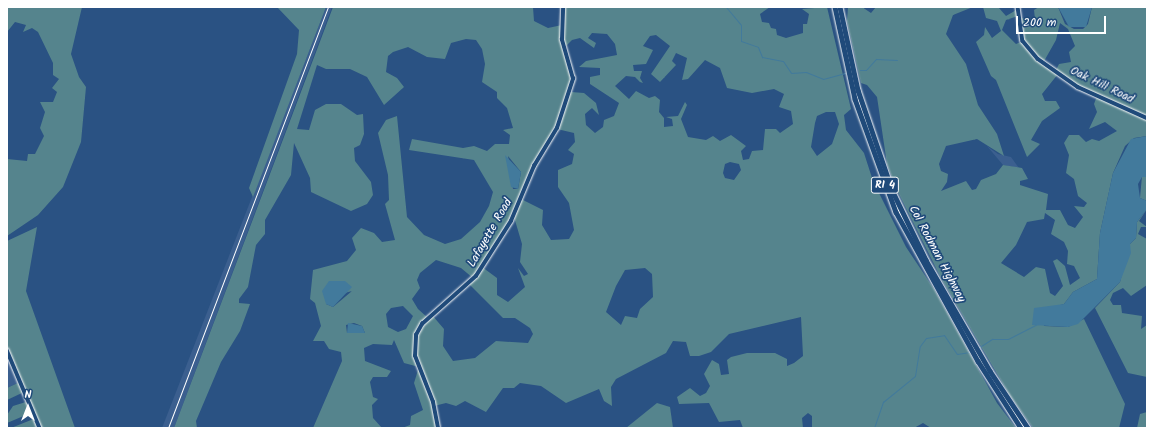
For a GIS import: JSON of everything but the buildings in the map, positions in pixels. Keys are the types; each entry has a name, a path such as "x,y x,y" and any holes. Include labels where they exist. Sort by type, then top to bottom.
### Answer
{"highway":[{"name":"Col Rodman Highway","path":"835,7 855,98 887,190 919,258 1021,428"},
{"name":"Col Rodman Highway","path":"840,7 858,90 893,192 926,260 975,350 1028,428"}],"street":[{"name":"Lafayette Road","path":"438,428 433,402 415,356 416,334 422,324 476,276 511,221 534,166 557,128 573,79 562,40 563,7"},
{"name":"Oak Hill Road","path":"1018,7 1023,40 1041,62 1078,87 1147,118"},
{"path":"7,350 40,428"}],"shaded area":[{"path":"326,7 332,7 174,428 162,428"},
{"path":"1058,7 1092,7 1086,27 1069,27"},
{"path":"1147,136 1147,177 1142,177 1138,184 1140,198 1147,201 1147,209 1137,222 1136,238 1130,244 1131,253 1120,282 1078,324 1068,327 1032,325 1034,308 1064,304 1073,292 1097,279 1100,233 1113,173 1131,139"},
{"path":"987,146 998,154 1011,157 1019,168 1003,165"},
{"path":"505,155 521,172 518,189 511,187"},
{"path":"329,281 345,281 352,287 333,307 326,304 322,291"},
{"path":"348,323 362,326 365,333 347,333"},
{"path":"7,350 20,382 7,388"}],"green space":[{"path":"7,7 82,7 71,54 79,77 86,87 81,142 63,187 38,215 7,236 7,159 27,161 28,154 35,154 44,136 40,128 45,112 40,102 53,102 57,92 52,88 59,79 53,75 53,63 38,32 32,28 23,32 26,25 15,22 7,32"},
{"path":"277,7 326,7 253,197 249,188 297,54 299,30"},
{"path":"333,7 533,7 534,21 548,28 562,25 562,7 770,7 760,14 762,22 769,23 771,28 776,29 777,35 786,38 803,33 803,24 807,24 809,14 802,9 827,7 851,109 844,115 846,130 864,153 873,181 906,247 934,289 997,403 1016,428 931,428 923,423 914,428 812,428 812,416 808,413 802,418 803,428 743,428 740,420 719,422 709,403 679,404 677,397 690,388 700,396 706,393 710,386 704,374 712,360 719,364 721,375 729,374 727,360 731,357 747,353 775,353 787,359 787,366 794,363 803,356 801,317 729,334 711,352 699,356 690,356 686,342 673,341 666,353 616,379 611,387 612,406 604,401 599,389 566,403 541,386 520,383 514,388 503,388 486,412 465,401 456,406 446,403 434,406 438,428 402,428 410,425 411,416 423,410 414,383 419,367 404,363 394,340 392,345 373,344 364,348 365,361 391,371 387,377 373,377 370,382 373,397 378,399 372,405 373,418 382,428 313,428 342,361 341,352 329,349 324,341 313,341 321,326 315,303 310,299 313,270 347,261 356,250 352,238 361,228 374,233 382,242 395,240 385,204 389,200 388,175 378,133 386,120 397,116 407,217 424,235 445,244 461,239 480,222 489,206 493,192 474,160 409,150 412,139 463,148 474,146 487,151 495,144 509,144 510,135 503,130 513,128 507,108 497,98 497,92 482,82 485,64 482,49 476,40 466,39 451,43 445,59 427,57 408,47 393,52 388,56 386,72 397,78 404,87 384,105 367,77 350,69 326,69 317,65 297,129 309,130 315,110 326,104 341,104 357,115 363,114 364,134 360,145 354,148 355,161 371,182 373,195 367,204 351,211 311,192 310,178 294,143 291,175 265,220 265,234 256,245 248,287 239,299 239,303 250,304 240,331 221,362 196,421 197,428 174,428","holes":["592,33 607,34 615,44 617,55 586,61 579,67 600,68 600,75 590,77 590,84 619,103 614,116 604,120 603,127 595,133 586,125 585,114 592,108 599,115 596,103 584,93 571,92 572,81 564,48 572,40 580,38 594,48 596,43 588,38","656,35 670,46 651,74 660,82 676,65 672,61 676,53 687,58 682,80 688,79 705,60 720,68 727,88 752,93 774,89 784,94 779,107 791,111 793,124 780,133 776,129 765,129 763,150 752,151 749,159 743,160 741,151 746,146 731,135 720,141 713,136 706,140 688,137 681,119 687,105 685,102 678,116 666,117 672,119 673,126 664,127 664,118 659,112 660,100 655,96 649,98 636,91 629,99 615,86 626,76 635,77 643,83 640,78 642,71 634,71 633,65 646,64 653,50 643,46 650,36","826,112 835,112 839,124 832,144 817,156 811,147 817,116","557,129 574,133 575,142 568,150 574,154 572,164 558,170 558,187 569,203 574,230 569,239 551,240 542,225 543,210 521,199 541,153","508,156 521,172 518,189 513,189","730,162 739,164 741,170 734,180 725,178 723,173 725,164","514,217 522,244 520,262 528,274 524,276 518,268 525,287 508,302 497,295 497,278 482,267","436,260 461,268 473,278 469,284 503,318 515,318 530,328 533,334 528,343 496,341 475,358 453,361 443,346 444,329 432,315 428,318 418,309 412,299 420,288 417,280 420,273","645,268 652,274 653,297 640,309 637,318 625,316 621,325 606,312 616,286 625,270","352,291 333,307 326,304 326,298","403,306 413,316 406,329 398,332 388,327 386,314 391,308","354,323 362,326 365,333 347,333 346,325"]},
{"path":"848,7 862,7 871,13 876,7 973,7 953,15 946,34 966,64 978,105 997,134 1004,156 977,139 946,146 939,164 941,171 948,174 947,182 941,191 966,181 972,190 976,189 981,180 996,174 1003,165 1022,168 1028,179 1020,181 1020,185 1048,194 1046,210 1060,210 1068,225 1075,228 1083,217 1074,206 1084,207 1087,203 1078,196 1074,179 1066,173 1069,155 1064,143 1069,135 1079,135 1086,142 1092,139 1099,141 1117,131 1105,122 1089,129 1097,112 1094,104 1097,96 1058,74 1042,94 1045,101 1056,101 1060,108 1042,121 1031,140 1040,144 1027,157 996,80 991,76 976,42 984,35 985,27 992,38 1001,31 997,21 986,18 983,7 999,8 1006,16 1018,9 1018,16 1006,20 1002,30 1016,44 1023,41 1018,18 1035,19 1034,10 1039,7 1058,7 1065,24 1074,29 1083,29 1088,24 1092,7 1147,7 1147,136 1134,138 1125,146 1113,173 1100,233 1097,279 1073,292 1064,304 1041,310 1044,326 1068,327 1084,319 1125,404 1119,428 1033,428 1009,394 942,280 896,188 887,164 877,97 867,85 861,83 847,21","holes":["1060,23 1068,29 1075,46 1069,52 1071,62 1059,64 1055,72 1043,63 1056,40","1045,213 1055,220 1051,234 1064,242 1068,251 1067,264 1074,266 1080,278 1070,285 1065,266 1057,259 1053,261 1063,286 1055,296 1050,293 1045,269 1036,267 1024,277 1001,263 1016,245 1027,222 1044,219"]},
{"path":"1142,176 1147,177 1147,201 1140,198"},
{"path":"1147,209 1139,221 1147,227 1141,227 1138,234 1147,239 1147,285 1131,296 1123,288 1113,293 1110,300 1113,305 1121,305 1122,313 1142,316 1141,329 1147,325 1147,377 1128,373 1095,308 1120,282 1130,244 1136,238 1137,222"},
{"path":"37,227 26,291 75,428 11,428 36,418 33,412 7,423 7,415 13,406 29,401 24,392 7,400 7,388 20,382 7,350 7,241"},
{"path":"657,403 670,407 673,428 626,428"},
{"path":"1147,412 1147,428 1137,428 1140,414"}],"waterway":[{"path":"726,7 741,25 741,41 758,47 762,57 783,61 791,73 806,72 823,79 845,73"},
{"path":"860,70 866,70 876,59 897,60"},
{"path":"978,348 992,339 1008,339 1037,324"},
{"path":"874,428 883,402 915,376 920,346 926,338 944,335 957,354 970,352"}],"railway":[{"path":"168,428 328,7"}]}
